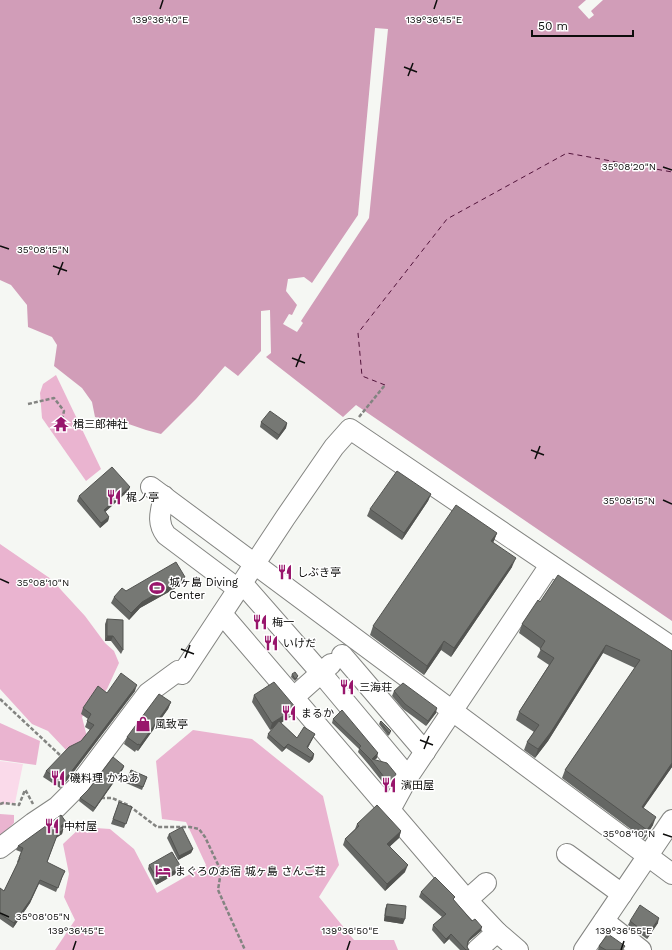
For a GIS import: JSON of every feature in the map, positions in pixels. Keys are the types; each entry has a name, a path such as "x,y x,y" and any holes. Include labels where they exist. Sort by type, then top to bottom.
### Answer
{"street":[{"path":"0,848 57,807 78,786 148,692 178,671 182,674 334,447 350,429 672,647"},
{"path":"408,777 321,673 240,586 214,572 166,535 161,529 160,524 158,492 672,874"},
{"path":"390,810 408,777 550,565"},
{"path":"222,614 467,900 497,932 518,950"},
{"path":"294,697 359,641"},
{"path":"342,655 425,752"},
{"path":"584,950 672,820"},
{"path":"567,854 622,894"},
{"path":"467,900 486,883"},
{"path":"604,921 641,950"},
{"path":"477,950 497,932"}],"path":[{"path":"350,429 385,385"},
{"path":"28,404 54,398 64,411 62,420"},
{"path":"0,699 63,757"},
{"path":"78,786 92,795 101,798 112,798 128,805 157,827 190,827 198,830 205,837 221,871 218,890 245,950"},
{"path":"0,804 19,805 25,790 33,804 33,823"}],"shaded area":[{"path":"0,0 586,0 578,7 589,19 594,15 591,11 603,0 672,0 672,621 356,405 343,417 266,357 271,353 270,310 261,311 261,351 238,376 225,366 196,399 161,434 117,420 111,421 95,417 92,402 82,388 54,366 57,345 52,337 28,327 27,305 11,285 0,280"},
{"path":"56,375 101,469 86,481 42,418 40,393 43,384"},
{"path":"0,544 51,579 85,616 105,643 114,651 119,663 107,689 82,717 87,737 66,750 48,731 32,724 0,689"},
{"path":"0,723 40,741 36,765 0,760"},
{"path":"193,730 252,739 323,796 339,865 319,897 354,940 394,940 398,950 55,950 75,920 64,897 69,874 63,844 81,827 110,829 134,849 157,893 206,865 186,822 162,819 156,761"},
{"path":"0,761 23,764 15,803 0,805"},
{"path":"0,814 14,815 14,823 0,836"}],"pier":[{"path":"375,28 388,29 369,218 301,321 303,323 297,332 283,324 289,314 292,315 297,305 286,291 288,279 304,277 312,283 358,215"}],"building":[{"path":"270,411 287,423 279,435 261,422"},
{"path":"112,467 130,487 104,510 109,517 101,523 79,496"},
{"path":"397,471 431,494 404,533 370,509"},
{"path":"456,505 497,533 491,541 516,558 454,648 444,641 427,666 373,626"},
{"path":"176,562 185,577 142,602 131,613 114,597 122,588 126,591"},
{"path":"558,575 672,651 672,763 642,807 656,817 647,830 565,770 640,660 606,645 551,732 538,749 527,742 539,725 519,712 554,658 540,649 545,641 522,624 538,600 540,602"},
{"path":"107,619 123,620 123,650 113,636 107,636"},
{"path":"295,672 298,676 295,679 292,674"},
{"path":"121,673 137,685 62,782 46,771 69,747 81,741 94,725 87,721 91,714 83,708 98,686 107,693"},
{"path":"274,682 296,708 272,723 254,695"},
{"path":"403,683 437,708 428,721 405,704 394,691"},
{"path":"159,694 171,702 140,745 138,745 127,737"},
{"path":"342,710 378,753 372,759 387,763 396,774 390,785 371,760 359,748 361,746 333,719"},
{"path":"279,721 297,738 304,727 315,734 307,747 314,754 311,758 288,744 284,748 268,734"},
{"path":"381,721 391,731 389,733 380,722"},
{"path":"113,757 124,766 95,808 80,798 89,789"},
{"path":"131,770 147,777 143,787 127,781"},
{"path":"119,802 132,807 126,824 113,819"},
{"path":"377,805 401,831 387,844 408,865 387,884 345,839 359,826 357,824"},
{"path":"61,815 66,822 61,826 63,830 58,833 47,862 65,871 58,888 40,880 31,899 14,923 0,914 0,888 4,891 20,858 23,848 18,846"},
{"path":"182,827 193,849 179,856 169,834"},
{"path":"172,852 181,867 158,880 149,865"},
{"path":"435,877 455,897 453,899 472,921 475,919 482,927 468,941 467,947 469,950 466,950 451,934 446,939 433,925 446,914 421,892"},
{"path":"387,904 406,906 405,919 385,916"},
{"path":"640,905 659,918 648,935 630,921"},
{"path":"608,934 625,946 622,950 606,950 599,946"}],"ferry route":[{"path":"385,385 362,376 358,333 447,219 567,153 672,172"}],"place":[{"name":"楫三郎神社","path":"61,424"},
{"name":"梶ノ亭","path":"114,497"},
{"name":"しぶき亭","path":"285,572"},
{"name":"城ヶ島 Diving Center","path":"157,588"},
{"name":"梅一","path":"260,622"},
{"name":"いけだ","path":"271,643"},
{"name":"三海荘","path":"347,687"},
{"name":"まるか","path":"289,713"},
{"name":"風致亭","path":"143,724"},
{"name":"磯料理 かねあ","path":"58,778"},
{"name":"濱田屋","path":"389,785"},
{"name":"中村屋","path":"52,826"},
{"name":"まぐろのお宿 城ヶ島 さんご荘","path":"163,871"}]}
